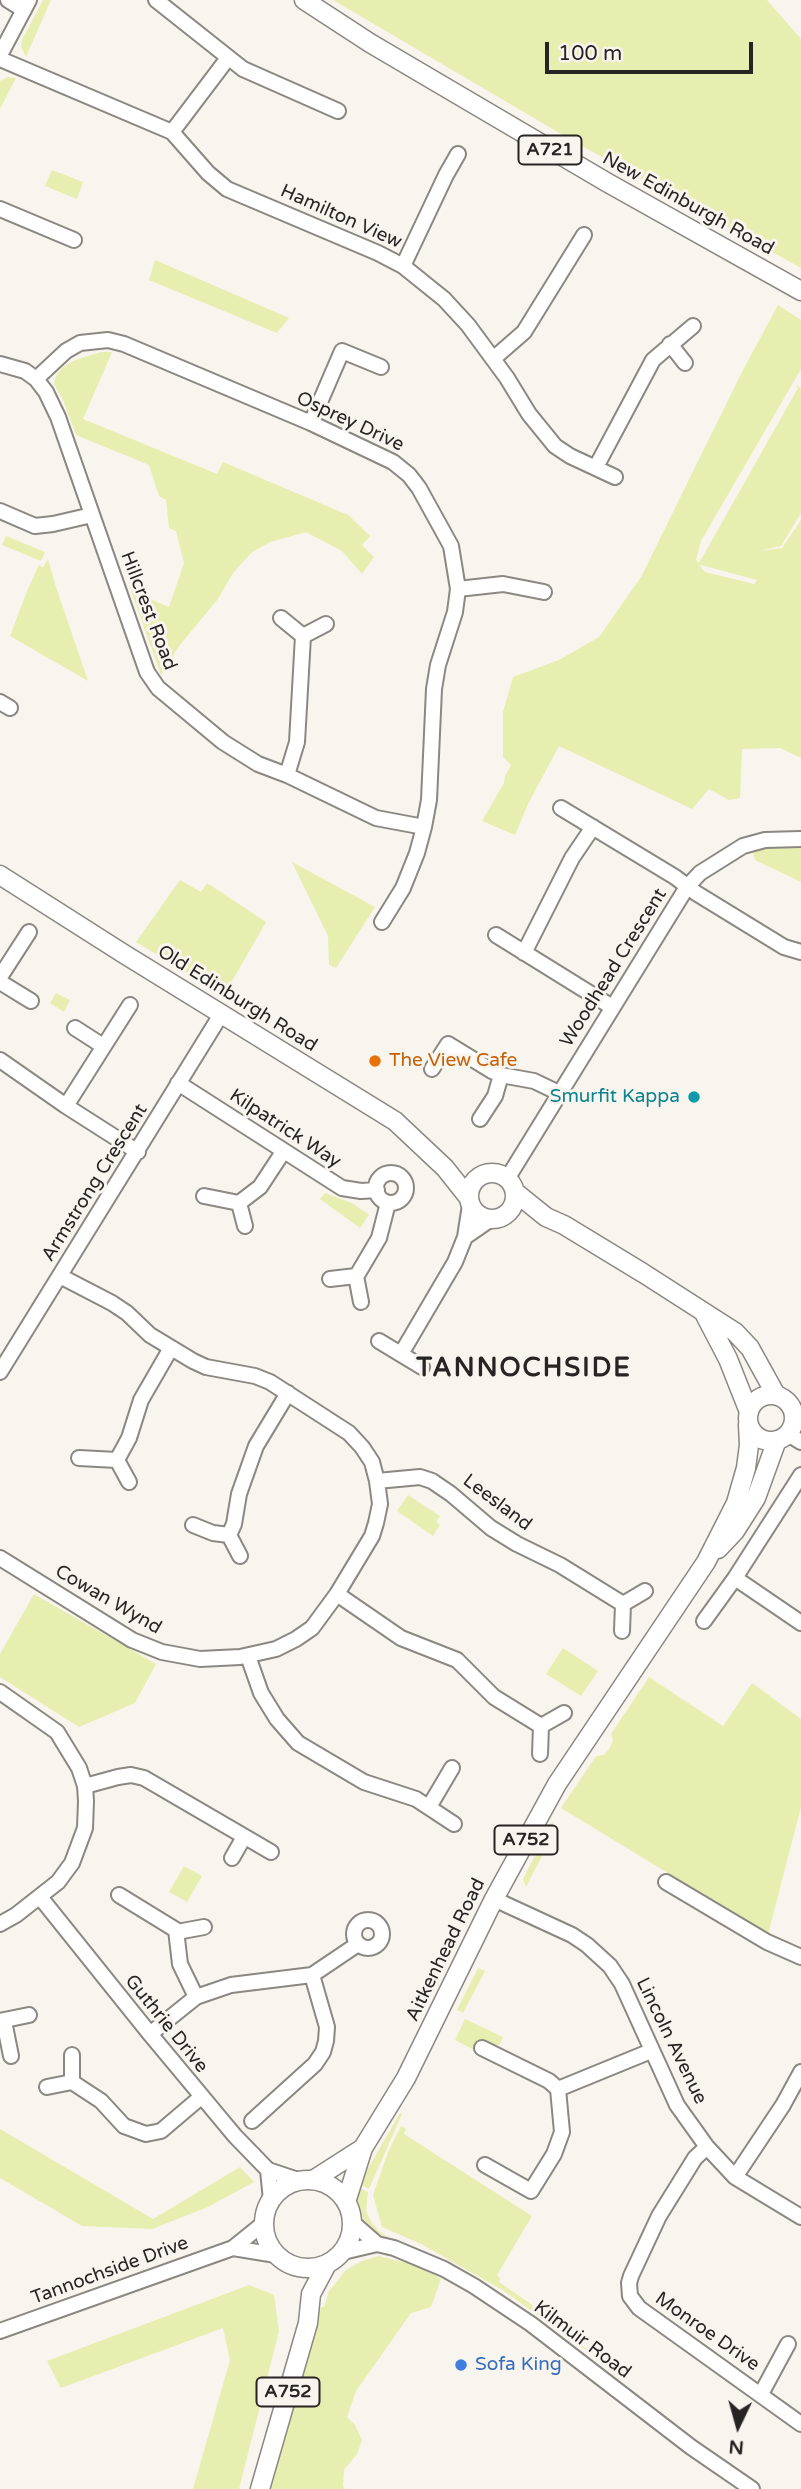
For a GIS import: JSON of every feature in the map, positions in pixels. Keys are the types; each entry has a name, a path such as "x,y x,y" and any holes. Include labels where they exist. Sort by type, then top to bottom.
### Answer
{"main road":[{"name":"New Edinburgh Road","path":"304,0 370,43 563,157 801,292"},
{"name":"Old Edinburgh Road","path":"0,875 395,1121 445,1168 478,1215 496,1218"},
{"path":"445,1168 481,1176 494,1173 546,1217 643,1273 735,1332 787,1398 792,1409 792,1431 769,1441 756,1436 728,1359 705,1315"},
{"path":"469,1201 471,1185 481,1176"},
{"path":"496,1218 514,1204 511,1185"},
{"path":"496,1218 546,1217"},
{"path":"749,1418 756,1400 769,1395 787,1398"},
{"name":"Aitkenhead Road","path":"346,2202 363,2148 406,2078 494,1899 557,1784 706,1562 736,1503 746,1468 749,1418"},
{"name":"Aitkenhead Road","path":"706,1562 735,1531 792,1431"},
{"name":"Aitkenhead Road","path":"307,2181 363,2148"},
{"path":"307,2181 326,2184 337,2191 346,2202 352,2222 348,2243 343,2252 327,2264 307,2269 296,2267 276,2255 269,2245 264,2222 271,2200 289,2184 307,2181"},
{"name":"A752","path":"260,2489 308,2323 311,2294 327,2264"},
{"path":"296,2267 311,2294"}],"street":[{"path":"0,57 26,5 8,0"},
{"path":"156,0 243,69 338,111"},
{"name":"Hamilton View","path":"0,57 172,132 208,173 228,189 403,266 444,299 468,325 528,414 555,446 615,477"},
{"path":"172,132 228,58"},
{"path":"403,266 458,154"},
{"path":"0,209 74,240"},
{"path":"493,359 523,332 584,235"},
{"path":"596,467 653,360 694,326"},
{"name":"Osprey Drive","path":"36,379 66,351 80,343 108,340 124,344 311,423 393,462 409,475 438,518 452,546 458,589 455,612 436,675 429,800 417,853 403,888 382,922"},
{"path":"670,344 685,363"},
{"path":"311,423 342,351 381,367"},
{"path":"0,364 24,371 36,379"},
{"name":"Hillcrest Road","path":"36,379 46,392 58,417 152,681 223,742 258,764 376,818 424,827"},
{"path":"0,511 35,526 92,515"},
{"path":"458,589 503,584 544,592"},
{"path":"281,618 303,636"},
{"path":"303,636 326,624"},
{"path":"287,775 296,742 303,636"},
{"path":"561,808 784,947 801,953"},
{"path":"524,953 572,858 593,827"},
{"name":"Woodhead Crescent","path":"511,1185 559,1093 687,887 721,858 743,846 765,840 801,839"},
{"path":"29,932 0,980 31,1001"},
{"path":"496,935 612,1007"},
{"path":"66,1106 130,1005"},
{"name":"Armstrong Crescent","path":"0,1372 6,1349 60,1276 222,1013"},
{"path":"75,1028 103,1046"},
{"path":"432,1069 448,1044 501,1075 534,1081 559,1093"},
{"path":"0,1060 138,1152"},
{"path":"480,1119 495,1096 501,1075"},
{"name":"Kilpatrick Way","path":"178,1083 342,1188 377,1190"},
{"path":"204,1196 239,1203 260,1187 283,1152"},
{"path":"393,1173 403,1178 407,1186 403,1198 394,1203 388,1203 379,1197 377,1190 378,1181 386,1174 393,1173"},
{"path":"401,1354 455,1262 465,1237 469,1201"},
{"path":"239,1203 245,1226"},
{"path":"361,1302 356,1277 379,1238 388,1203"},
{"path":"465,1237 496,1218"},
{"name":"Cowan Wynd","path":"0,1558 132,1640 162,1652 200,1659 248,1656 275,1649 304,1634 321,1617 372,1536 380,1504 372,1462 349,1433 288,1393 255,1376 206,1367 171,1348 150,1335 112,1303 60,1276"},
{"path":"330,1279 356,1277"},
{"path":"379,1340 422,1367"},
{"path":"117,1460 130,1438 141,1400 171,1348"},
{"path":"229,1535 234,1524 239,1494 256,1446 288,1393"},
{"path":"79,1458 117,1460"},
{"path":"117,1460 129,1482"},
{"path":"704,1620 801,1475"},
{"name":"Leesland","path":"377,1481 420,1477 432,1481 491,1528 571,1571 623,1604"},
{"path":"193,1525 213,1534 229,1535"},
{"path":"229,1535 240,1556"},
{"path":"734,1578 801,1623"},
{"path":"622,1630 623,1604 645,1591"},
{"path":"337,1594 401,1638 457,1660 494,1697 541,1726"},
{"path":"248,1656 261,1693 298,1743 364,1782 400,1793 429,1807 454,1824"},
{"path":"0,1692 57,1732 68,1747 85,1786 85,1828 72,1863 58,1882 0,1924"},
{"path":"541,1726 564,1713"},
{"path":"540,1754 541,1726"},
{"path":"429,1807 452,1768"},
{"path":"85,1786 131,1775 144,1778 271,1852"},
{"path":"232,1858 244,1837"},
{"path":"666,1882 767,1942 801,1957"},
{"path":"120,1895 177,1932 180,1964 196,1997"},
{"name":"Guthrie Drive","path":"40,1897 201,2097 268,2170 307,2181"},
{"name":"Lincoln Avenue","path":"494,1899 572,1935 610,1966 622,1984 677,2105 707,2147 735,2177 801,2217"},
{"path":"177,1932 204,1927"},
{"path":"150,2034 196,1997 231,1985 312,1975 358,1944"},
{"path":"252,2121 315,2064 323,2052 327,2026 312,1975"},
{"path":"11,2056 2,2021 29,2015"},
{"path":"482,2048 549,2081 558,2089 563,2124 554,2154 531,2191 485,2165"},
{"path":"558,2089 651,2051"},
{"path":"72,2055 72,2082"},
{"path":"735,2177 783,2105 801,2072"},
{"path":"47,2087 72,2082 101,2101 124,2126 146,2134 161,2132 201,2097"},
{"name":"Monroe Drive","path":"707,2147 695,2158 659,2216 631,2276 630,2296 639,2308 801,2424"},
{"path":"268,2170 271,2200"},
{"name":"Tannochside Drive","path":"0,2331 233,2248 264,2222"},
{"name":"Kilmuir Road","path":"352,2222 376,2244 413,2255 474,2286 531,2324 691,2447 752,2489"},
{"path":"343,2252 376,2244"},
{"name":"Tannochside Drive","path":"233,2248 276,2255"},
{"path":"761,2394 788,2344"}],"green space":[{"path":"43,0 51,0 26,57 21,47 22,40"},
{"path":"333,0 767,0 801,39 801,268 573,141"},
{"path":"8,77 16,78 0,109 0,81"},
{"path":"52,170 83,182 77,199 45,186"},
{"path":"155,260 289,318 277,333 149,280"},
{"path":"778,305 801,320 801,369 701,541 696,560 699,563 798,388 796,385 801,388 801,513 781,546 759,551 782,548 801,520 801,758 780,748 742,749 740,798 729,800 709,789 692,809 559,746 515,835 482,821 511,765 503,757 503,712 513,677 559,660 599,637 641,577","holes":["701,565 757,580 754,584 705,572"]},
{"path":"101,352 112,352 83,419 217,474 223,462 348,515 370,536 362,545 374,557 362,574 342,551 306,532 270,542 251,553 233,573 218,599 179,646 161,675 131,591 169,607 184,563 176,531 169,528 166,500 159,496 149,465 76,435 54,384 63,367 75,360"},
{"path":"6,536 45,552 41,561 2,545"},
{"path":"48,559 88,681 10,636 39,565 43,567"},
{"path":"801,845 801,882 755,860 752,849"},
{"path":"292,862 375,907 336,968 329,965 328,936"},
{"path":"180,880 201,892 207,883 266,922 224,995 136,942"},
{"path":"56,993 70,1000 64,1012 50,1003"},
{"path":"325,1193 352,1203 369,1215 360,1228 320,1199"},
{"path":"408,1495 440,1516 436,1522 440,1525 433,1536 397,1511"},
{"path":"34,1594 156,1664 135,1703 79,1727 0,1677 0,1654"},
{"path":"563,1648 598,1671 581,1696 546,1674"},
{"path":"649,1677 723,1726 752,1683 801,1719 801,1807 768,1934 561,1808 596,1756 604,1755 609,1749 613,1741 611,1734"},
{"path":"552,1822 556,1829 526,1887 523,1879"},
{"path":"184,1866 202,1876 187,1902 169,1892"},
{"path":"478,1968 485,1971 463,2013 457,2010"},
{"path":"465,2019 503,2037 500,2044 478,2052 455,2040"},
{"path":"400,2113 402,2114 369,2189 359,2184"},
{"path":"401,2126 406,2129 404,2134 532,2216 497,2275 499,2282 603,2362 504,2291 421,2244 382,2227 373,2195 388,2152"},
{"path":"0,2129 153,2219 240,2167 254,2182 208,2207 152,2229 82,2226 0,2178"},
{"path":"358,2187 368,2192 366,2211 372,2223 392,2239 378,2234 363,2219 357,2201"},
{"path":"379,2256 419,2266 441,2279 431,2307 411,2313 356,2391 347,2417 355,2425 362,2440 357,2454 344,2470 345,2489 269,2489 321,2307 324,2307 329,2291 346,2270"},
{"path":"249,2285 274,2295 279,2331 239,2489 193,2489 230,2360 223,2328 61,2388 47,2361"}],"place":[{"name":"The View Cafe","path":"375,1061"},
{"name":"Smurfit Kappa","path":"694,1097"},
{"name":"Sofa King","path":"461,2365"}],"district":[{"name":"TANNOCHSIDE","path":"524,1369"}]}
